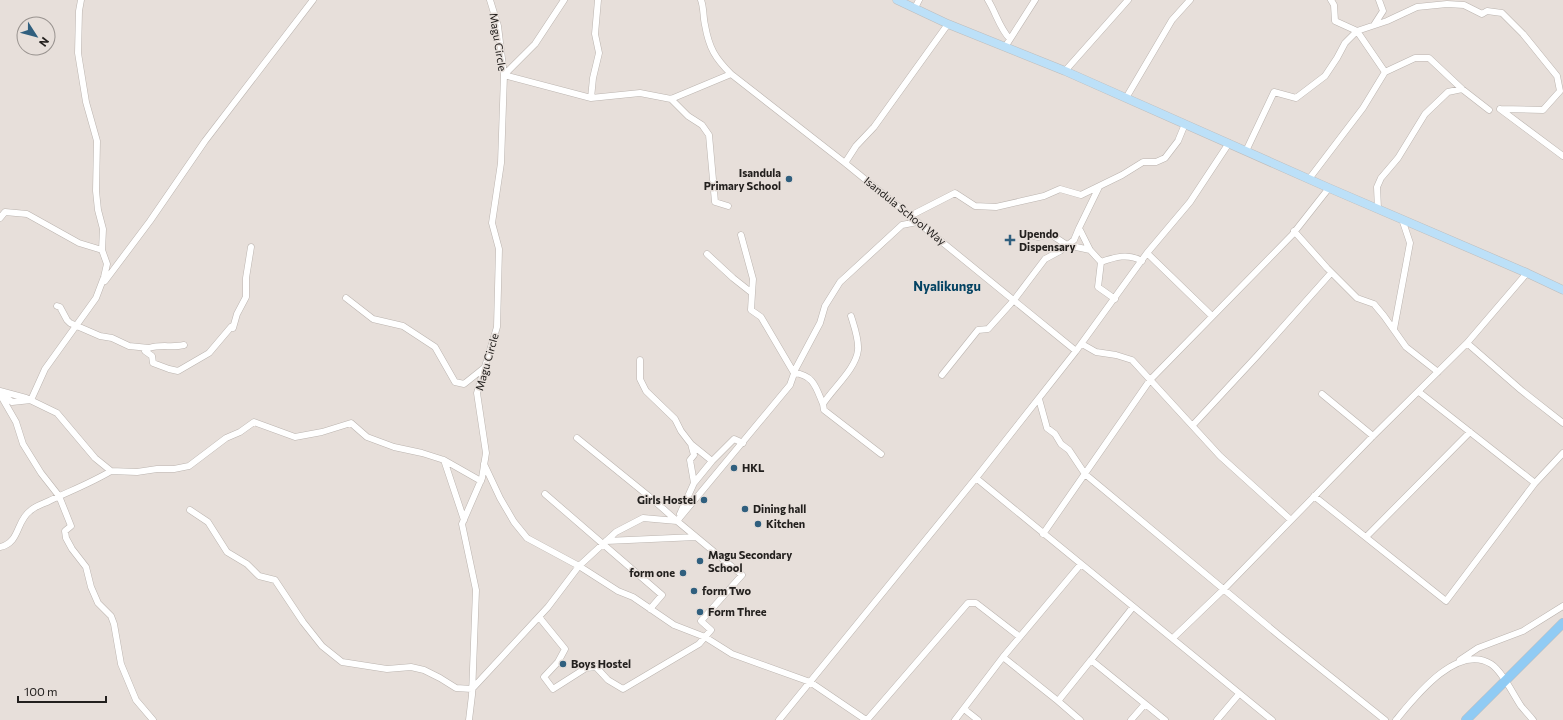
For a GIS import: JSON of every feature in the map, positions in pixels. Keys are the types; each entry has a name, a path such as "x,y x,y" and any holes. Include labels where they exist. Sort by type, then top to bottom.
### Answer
{"highway":[{"path":"1466,720 1563,623"}],"main road":[{"path":"897,0 948,24 1065,71 1563,290"}],"street":[{"path":"31,400 45,369 96,298 102,285 107,264 102,250 103,229 98,210 96,191 97,141 86,102 78,53 79,11 81,0"},
{"path":"102,285 150,221 204,141 313,0"},
{"name":"Magu Circle","path":"469,720 472,689 476,590 462,524 481,480 486,453 477,393 497,327 499,249 492,223 501,163 504,75 498,26 490,0"},
{"path":"504,75 535,44 564,0"},
{"path":"591,98 593,78 599,53 595,34 598,0"},
{"name":"Isandula School Way","path":"701,0 710,47 718,61 731,74 845,163 1076,351"},
{"path":"915,8 919,0"},
{"path":"988,0 998,19 1002,32 1010,40"},
{"path":"1006,47 1035,0"},
{"path":"1065,71 1128,0"},
{"path":"1126,98 1172,20 1190,0"},
{"path":"1331,0 1334,5 1335,21 1357,31 1385,72"},
{"path":"1374,25 1383,11 1379,0"},
{"path":"1246,151 1274,92 1296,98 1325,76 1345,43 1357,31 1417,7 1447,4 1464,5 1482,14 1487,11 1502,13 1523,34 1557,76 1560,91 1543,110 1500,109 1563,156"},
{"path":"845,163 856,146 874,127 948,24"},
{"path":"1309,179 1364,108 1385,72 1415,58 1429,58 1462,89 1489,110"},
{"path":"504,75 591,98 640,93 671,99 731,74"},
{"path":"1378,209 1377,186 1381,178 1398,158 1425,114 1448,92 1462,89"},
{"path":"671,99 688,116 702,124 709,135 715,202 728,206"},
{"path":"910,216 955,193 975,206 996,207 1038,198 1060,189 1081,195 1122,175 1143,162 1156,162 1165,158 1178,141 1185,124"},
{"path":"779,720 976,478 1082,344 1148,253 1190,202 1229,144"},
{"path":"942,376 978,330 988,329 1014,300 1045,259 1060,251 1074,240 1099,187"},
{"path":"1043,534 1150,380 1294,231 1329,188"},
{"path":"0,218 5,212 27,214 79,243 102,250"},
{"path":"1394,329 1410,243 1402,219"},
{"path":"677,521 790,385 794,373 820,323 825,306 840,282 902,225 917,222"},
{"path":"1079,228 1090,250 1101,262 1098,287 1115,299"},
{"path":"1294,231 1331,273 1357,298 1374,304 1406,347 1438,372"},
{"path":"1027,234 1038,237 1050,234 1067,245 1090,250"},
{"path":"741,235 753,279 751,310 761,318 794,373"},
{"path":"149,348 146,351 152,356 153,362 178,371 209,353 232,328 237,314 246,297 246,278 251,246"},
{"path":"1148,253 1212,316"},
{"path":"707,254 752,293"},
{"path":"1101,262 1119,256 1135,257 1142,261"},
{"path":"1192,425 1257,356 1331,273"},
{"path":"1172,638 1224,590 1373,436 1467,343 1527,273"},
{"path":"346,298 373,319 403,326 435,347 455,382 464,384 484,368"},
{"path":"57,306 60,307 67,320 100,336 112,338 129,346 149,348 158,346 184,346"},
{"path":"823,404 853,364 858,350 856,332 851,316"},
{"path":"1467,343 1521,390 1563,423"},
{"path":"1082,344 1096,352 1116,355 1132,360 1220,456 1291,520"},
{"path":"640,360 640,379 646,391 675,420 691,444 712,461"},
{"path":"794,373 803,374 812,381 823,404 824,410 830,416 881,454"},
{"path":"1419,392 1535,483"},
{"path":"0,393 31,400 57,413 95,458 110,471"},
{"path":"0,393 16,422 23,444 40,472 59,496 71,526 65,531 66,538 72,549 86,567 91,588 98,603 111,616 114,624 121,664 136,700 153,720"},
{"path":"1322,394 1373,436"},
{"path":"1039,399 1047,428 1055,434 1061,444 1069,450 1085,474 1224,590 1385,720"},
{"path":"0,547 13,541 29,511 59,496 97,480 110,471 137,472 157,469 174,469 189,466 226,438 240,432 254,422 295,438 351,423 367,437 394,447 422,453 444,460 481,480"},
{"path":"1366,537 1470,432"},
{"path":"539,617 565,649 558,662 544,677 553,689 586,668 596,667 608,680 623,689 699,644 711,630 701,622 742,575 577,438"},
{"path":"677,521 694,483 712,461 734,439 743,443"},
{"path":"691,444 694,455 690,460 694,483"},
{"path":"1314,496 1446,601 1535,483 1563,455"},
{"path":"444,460 464,520"},
{"path":"484,464 514,522 528,538 579,566 618,591 633,597 674,625 705,637 732,654 810,682 866,720 968,603 976,603 1020,637"},
{"path":"976,478 1272,720"},
{"path":"545,494 604,542 662,595 650,609"},
{"path":"190,510 208,522 227,552 247,564 259,576 275,580 303,622 322,646 342,662 387,669 411,667 424,670 456,688 472,689 539,617 579,566 616,532 643,518 677,521"},
{"path":"604,542 696,537"},
{"path":"955,720 1003,657 1081,564"},
{"path":"1396,720 1434,679 1478,648 1523,631 1563,606"},
{"path":"1058,701 1133,607"},
{"path":"1003,657 1080,720"},
{"path":"1455,664 1464,660 1475,659 1491,664 1533,720"},
{"path":"1092,660 1165,720"},
{"path":"1217,720 1239,694"},
{"path":"1131,720 1145,704"},
{"path":"964,709 978,720"}],"place":[{"name":"Isandula Primary School","path":"789,179"},
{"name":"Upendo Dispensary","path":"1010,240"},
{"name":"HKL","path":"734,468"},
{"name":"Girls Hostel","path":"704,500"},
{"name":"Dining hall","path":"745,509"},
{"name":"Kitchen","path":"758,524"},
{"name":"Magu Secondary School","path":"700,561"},
{"name":"form one","path":"683,573"},
{"name":"form Two","path":"694,591"},
{"name":"Form Three","path":"700,612"},
{"name":"Boys Hostel","path":"563,664"}],"district":[{"name":"Nyalikungu","path":"947,286"}]}
